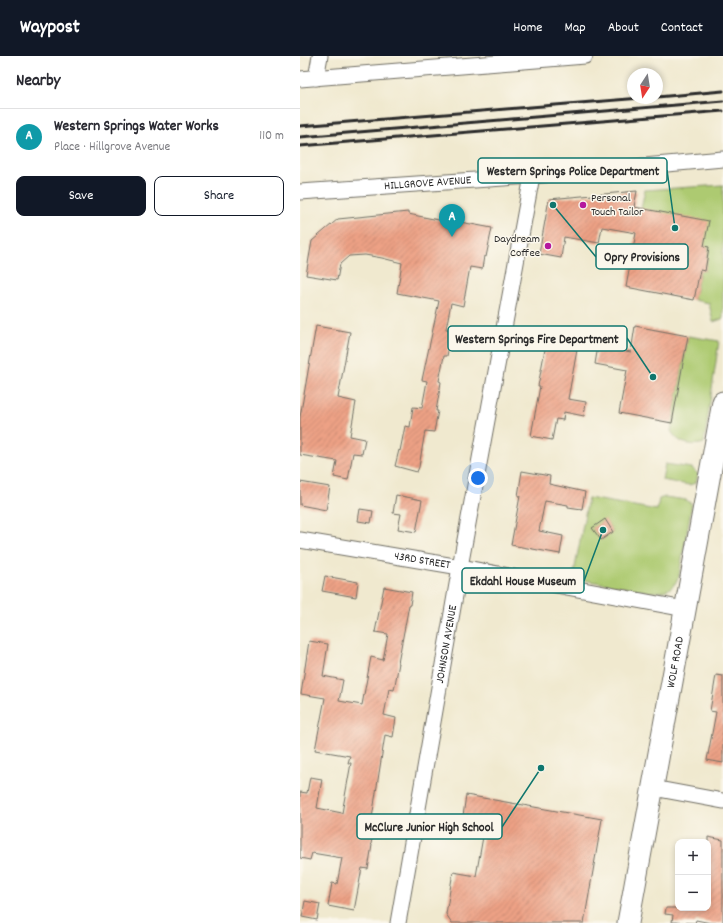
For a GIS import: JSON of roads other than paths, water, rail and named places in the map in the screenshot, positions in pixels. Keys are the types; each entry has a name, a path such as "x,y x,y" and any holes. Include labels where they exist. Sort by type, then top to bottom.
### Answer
{"main road":[{"name":"WOLF ROAD","path":"628,923 723,402"}],"street":[{"path":"316,78 320,56"},
{"path":"300,79 551,57 585,56"},
{"name":"HILLGROVE AVENUE","path":"300,192 532,176 723,159"},
{"name":"JOHNSON AVENUE","path":"398,923 460,568 532,176"},
{"name":"43RD STREET","path":"300,540 685,608"},
{"path":"653,788 723,801"}],"railway":[{"path":"663,96 723,91"},
{"path":"300,126 627,99"},
{"path":"300,137 723,101"},
{"path":"300,146 723,111"}],"place":[{"name":"Opry Provisions","path":"553,205"},
{"name":"Personal Touch Tailor","path":"583,205"},
{"name":"Western Springs Police Department","path":"675,228"},
{"name":"Western Springs Water Works","path":"452,237"},
{"name":"Daydream Coffee","path":"548,246"},
{"name":"Western Springs Fire Department","path":"653,377"},
{"name":"Ekdahl House Museum","path":"603,530"},
{"name":"McClure Junior High School","path":"541,768"}]}
